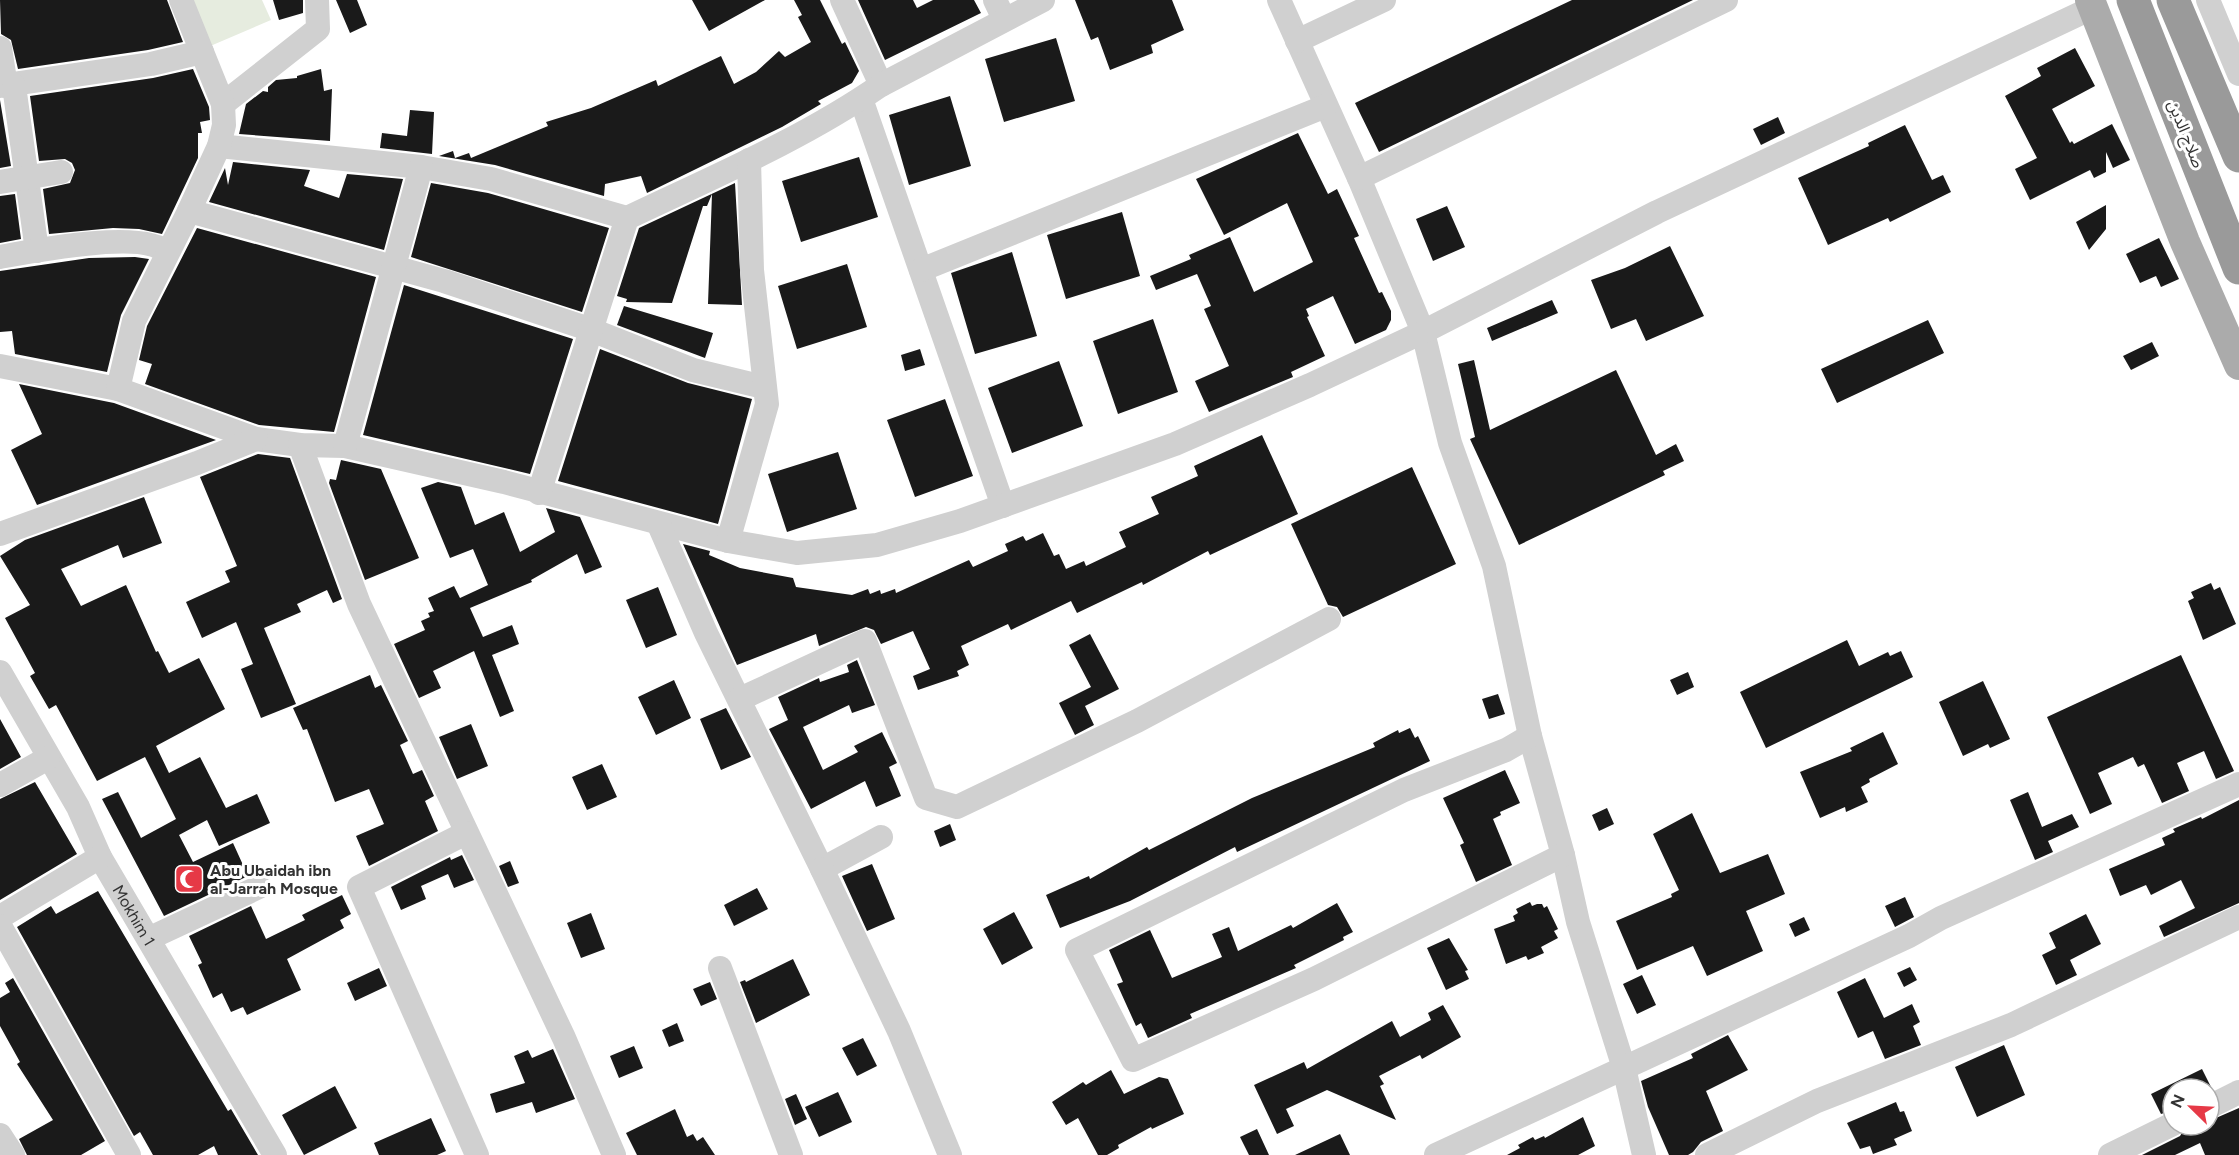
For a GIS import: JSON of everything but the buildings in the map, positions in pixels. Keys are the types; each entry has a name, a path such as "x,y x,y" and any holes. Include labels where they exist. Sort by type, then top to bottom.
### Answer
{"highway":[{"name":"صلاح الدين","path":"2133,0 2239,268"},
{"path":"2173,0 2239,156"}],"main road":[{"path":"2091,4 2186,242 2239,365"}],"street":[{"path":"118,388 134,321 219,146 224,124 223,104 181,0"},
{"path":"223,104 318,29 317,0"},
{"path":"842,0 881,85"},
{"path":"219,146 422,167 491,179 627,218 749,160 861,99 1000,10 1043,0"},
{"path":"1279,0 1359,178 1423,332 1450,442 1494,566 1530,736 1563,855 1578,922 1624,1068 1644,1155"},
{"path":"1297,41 1384,0"},
{"path":"1359,178 1726,0"},
{"path":"2208,0 2239,74"},
{"path":"0,366 118,388 256,439 300,445 345,446 504,482 659,525 728,541 797,553 877,545 1003,506 1174,444 1423,332 1657,212 2091,4"},
{"path":"0,48 26,177 37,251"},
{"path":"7,86 151,64 202,52"},
{"path":"861,99 1003,506"},
{"path":"921,270 1326,106"},
{"path":"728,541 767,404 752,270 749,160"},
{"path":"345,446 422,167"},
{"path":"0,182 61,172"},
{"path":"189,211 393,267 589,329 693,370 764,387"},
{"path":"539,493 589,329 627,218"},
{"path":"0,257 129,241 155,244 166,253"},
{"path":"0,534 197,463 256,439"},
{"path":"300,445 359,604 564,1038 614,1155"},
{"path":"659,525 706,633 899,1031 950,1155"},
{"path":"740,699 865,641 927,798 957,807 1137,721 1329,618"},
{"name":"Mokhim 1","path":"0,672 78,807 100,857 150,938 192,1016 275,1155"},
{"path":"1530,736 1506,750 1404,790 1077,950 1132,1060 1314,979 1563,855"},
{"path":"0,785 48,758"},
{"path":"1436,1155 1909,936 1941,918 2239,784"},
{"path":"466,834 359,887 477,1155"},
{"path":"822,869 880,837"},
{"path":"0,917 100,857"},
{"path":"150,938 259,886"},
{"path":"1707,1155 1817,1101 2011,1025 2239,917"},
{"path":"0,926 129,1155"},
{"path":"720,968 791,1155"},
{"path":"2221,1101 2239,1092"},
{"path":"2110,1155 2161,1130"},
{"path":"0,1135 13,1155"}],"shaded area":[{"path":"188,0 262,0 271,20 208,47"}],"place":[{"name":"Abu Ubaidah ibn al-Jarrah Mosque","path":"189,879"}]}
